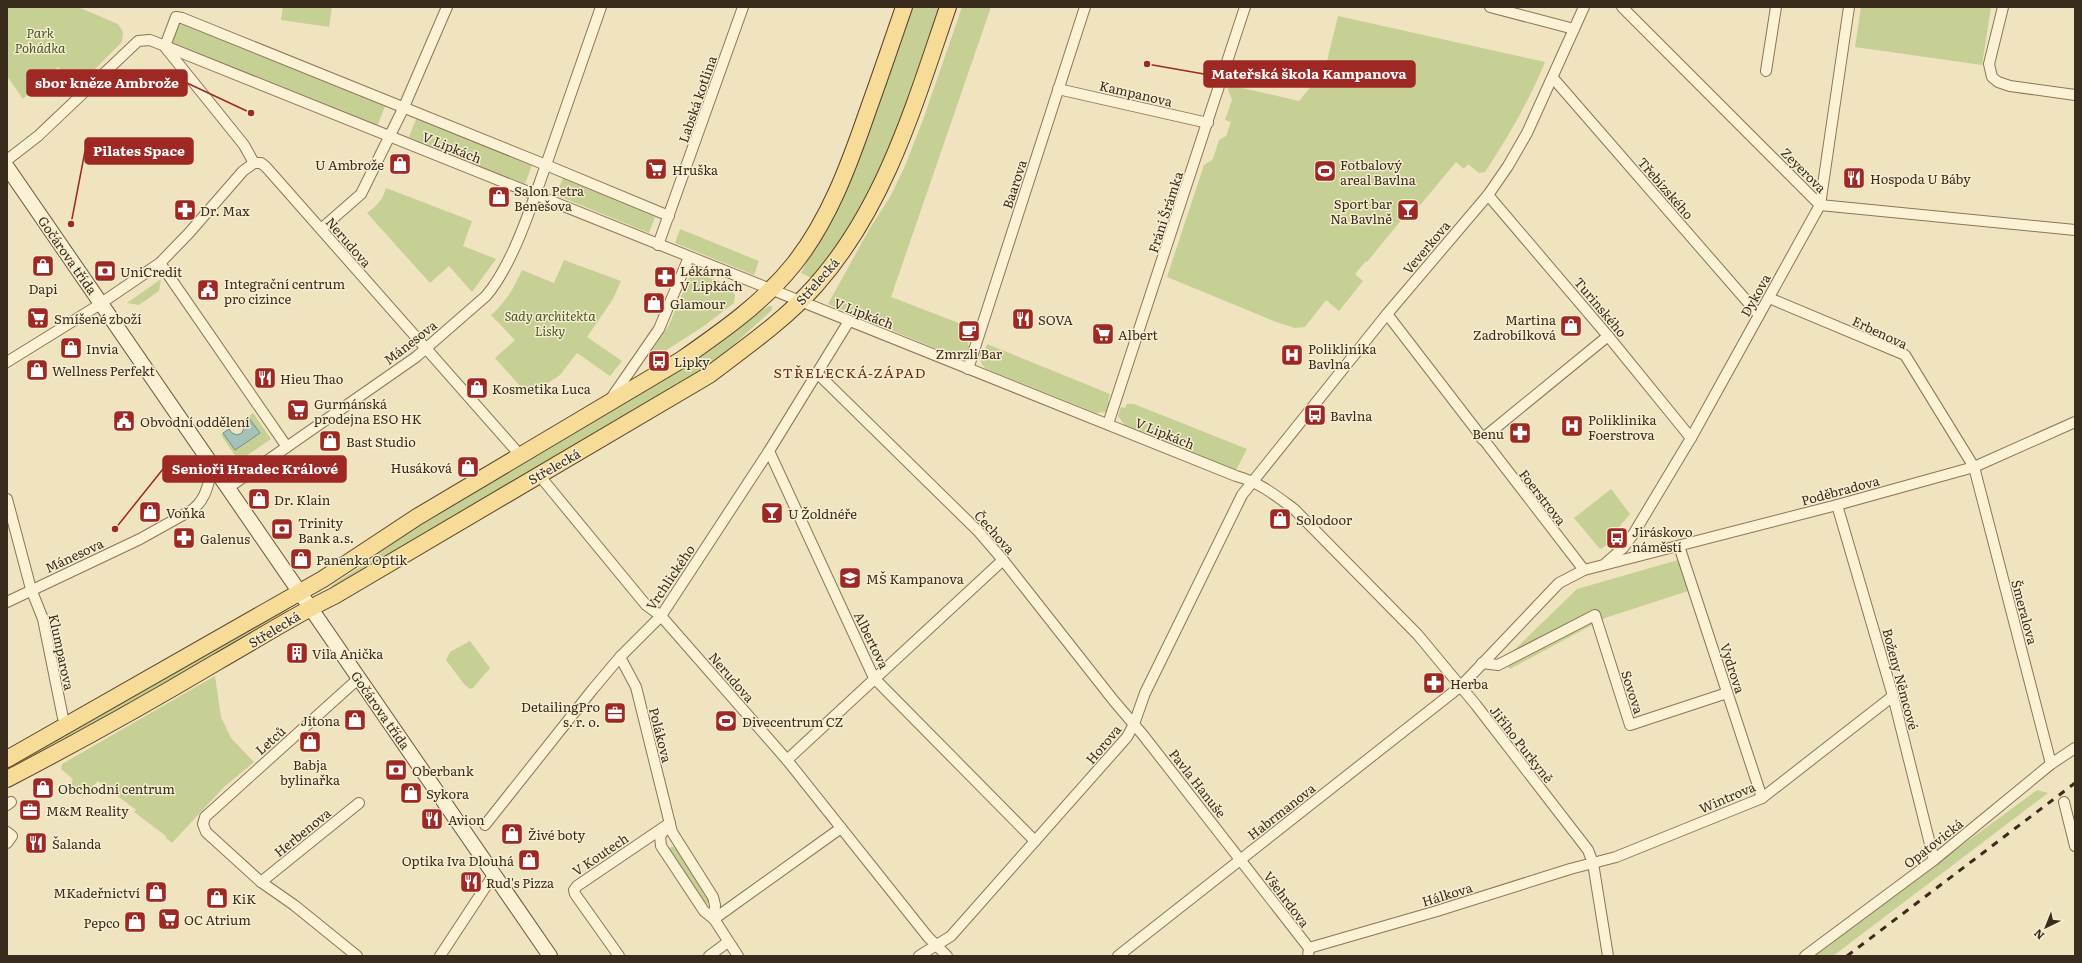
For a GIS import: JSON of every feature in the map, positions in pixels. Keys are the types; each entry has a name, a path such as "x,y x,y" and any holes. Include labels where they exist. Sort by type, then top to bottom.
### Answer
{"main road":[{"name":"Střelecká","path":"7,759 323,579 417,517 607,405 681,360 717,335 771,289 794,264 825,216 850,163 904,7"},
{"name":"Střelecká","path":"7,779 79,741 310,607 334,596 709,375 744,349 801,301 817,284 841,253 884,178 902,139 948,7"}],"street":[{"path":"320,229 360,194 403,109 447,7"},
{"path":"546,164 601,7"},
{"name":"Labská kotlina","path":"658,245 743,7"},
{"name":"Baarova","path":"968,369 1085,7"},
{"name":"Fráni Šrámka","path":"1108,424 1245,7"},
{"path":"1490,7 1574,29"},
{"name":"Veverkova","path":"1252,481 1387,314 1488,195 1508,166 1527,133 1584,7"},
{"name":"Zeyerova","path":"1622,7 1820,205 2075,230"},
{"path":"1766,71 1776,7"},
{"name":"Dykova","path":"1605,564 1623,548 1634,533 1691,438 1820,205 1849,7"},
{"path":"2003,7 1989,64 1992,77 1998,82 2010,86 2075,95"},
{"name":"V Lipkách","path":"669,216 546,164 403,109 182,18 176,17 164,46 536,194 658,245 968,369 1236,476 1252,481"},
{"path":"7,160 38,136 138,41 150,40 164,46 244,145 254,163 242,171 189,233 160,263 101,303 7,362"},
{"name":"Třebízského","path":"1553,78 1759,315"},
{"name":"Kampanova","path":"1058,90 1208,123"},
{"name":"Nerudova","path":"254,163 261,163 266,167 520,455"},
{"name":"Mánesova","path":"228,488 425,349 486,296 503,271 536,194 546,164"},
{"name":"Gočárova třída","path":"7,167 550,956"},
{"name":"Turinského","path":"1488,195 1608,336 1691,438"},
{"name":"Střelecká","path":"607,405 659,329 689,257"},
{"path":"160,263 287,447"},
{"name":"Erbenova","path":"1769,298 1905,355 1974,467"},
{"name":"Foerstrova","path":"1387,314 1584,570"},
{"name":"Vrchlického","path":"485,825 620,657 661,616 769,451 818,374 849,321"},
{"path":"1482,439 1608,336"},
{"name":"Čechova","path":"818,374 979,532 1003,560 1109,695 1134,724"},
{"name":"Poděbradova","path":"1605,564 1837,505 1974,467 2075,422"},
{"name":"Albertova","path":"769,451 874,678 1035,841"},
{"name":"Mánesova","path":"7,602 140,539 192,510 200,504 205,496 213,466"},
{"name":"Šmeralova","path":"1974,467 2052,764"},
{"name":"Nerudova","path":"539,475 646,605 661,616 787,760 936,946 946,956"},
{"name":"Jiřího Purkyně","path":"1252,481 1273,493 1294,509 1418,635 1461,686 1588,850 1593,863 1608,956"},
{"name":"Horova","path":"919,956 951,936 1126,739 1134,724 1145,693 1242,494 1252,481"},
{"name":"Klumparova","path":"7,499 31,590 43,619 63,718"},
{"name":"Boženy Němcové","path":"1837,505 1893,696 1934,860"},
{"name":"Vydrova","path":"1679,546 1762,798"},
{"path":"787,760 1003,560"},
{"path":"1461,686 1559,583 1584,570 1605,564"},
{"name":"Sovova","path":"1482,663 1498,665 1595,615 1630,725 1727,693"},
{"name":"Polákova","path":"620,657 636,687 670,823"},
{"name":"Letců","path":"261,882 206,832 202,824 205,816 359,678"},
{"name":"Habrmanova","path":"1118,956 1461,686"},
{"name":"Wintrova","path":"1593,863 1616,856 1762,798 1893,696"},
{"name":"Pavla Hanuše","path":"1134,724 1240,859"},
{"name":"Opatovická","path":"1805,956 1934,860 2052,764 2075,748"},
{"path":"2064,802 2075,846"},
{"name":"Herbenova","path":"261,882 359,803"},
{"path":"670,823 660,836 661,846 704,911 714,919 738,956"},
{"path":"670,823 676,839 713,897 715,905 714,919"},
{"name":"V Koutech","path":"620,956 574,894 574,890 576,886 670,823"},
{"path":"714,919 841,828"},
{"path":"7,832 12,836 7,843"},
{"name":"Všehrdova","path":"1240,859 1308,952"},
{"name":"Hálkova","path":"1308,952 1593,863"},
{"path":"440,956 494,874"},
{"path":"261,882 294,905 357,956"},
{"path":"709,956 728,942"}],"green space":[{"name":"Park Pohádka","path":"7,7 78,7 118,24 123,32 122,42 77,87 58,67 23,99 7,76"},
{"path":"283,7 332,7 329,27 281,20"},
{"path":"912,7 941,7 916,78 888,148 872,182 855,215 835,247 812,278 801,273 845,192"},
{"path":"962,7 991,7 891,297 972,328 968,345 971,347 964,354 954,356 828,304 870,228 890,197 905,166 924,117"},
{"path":"1861,7 1991,7 1982,65 1855,47"},
{"name":"Fotbalový areal Bavlna","path":"1338,16 1545,62 1518,118 1485,172 1479,173 1468,164 1464,169 1456,162 1416,210 1412,207 1367,262 1366,261 1355,274 1363,281 1339,311 1326,300 1305,327 1295,328 1276,322 1167,277 1204,165 1213,159 1219,140 1226,136 1231,122 1225,120 1232,100 1228,90 1229,85 1299,101 1325,69"},
{"path":"179,22 385,106 377,127 169,45"},
{"path":"416,119 532,165 525,184 409,137"},
{"path":"563,178 655,217 649,233 556,195"},
{"name":"Sady architekta Lisky","path":"386,188 472,221 463,246 496,259 472,292 449,266 430,283 367,213 379,202"},
{"path":"680,229 759,261 754,275 675,243"},
{"name":"Sady architekta Lisky","path":"564,260 621,281 613,299 587,337 622,361 610,376 577,353 560,375 529,396 495,358 515,340 491,315 509,294 522,270 554,283"},
{"path":"692,271 728,285 735,295 734,303 704,326 651,360 648,357 669,325"},
{"path":"161,279 159,291 139,305 127,303"},
{"path":"769,306 772,306 772,310 707,369 333,589 331,586 369,561 420,522"},
{"path":"987,344 1110,394 1108,401 1112,403 1106,412 1096,413 986,369 980,361 979,353 980,350 984,351"},
{"path":"1127,404 1134,404 1247,449 1236,470 1125,426 1118,416 1121,407 1125,408"},
{"path":"253,413 271,439 239,461 221,435 223,433 235,450 259,433 248,417"},
{"path":"1611,489 1630,514 1613,534 1611,543 1600,549 1574,518"},
{"path":"1678,560 1688,591 1605,618 1510,669 1504,660 1577,589"},
{"path":"285,608 287,611 246,634 199,666 7,773 7,766"},
{"path":"470,641 490,668 473,688 470,689 464,684 446,660 450,652"},
{"path":"215,676 221,717 231,738 254,762 224,787 172,843 166,838 166,836 134,812 136,810 98,781 83,797 70,786 73,779 61,769 62,764"},
{"path":"2037,790 2048,793 1833,956 1812,956"},
{"path":"676,846 710,899 707,904 703,904 668,851 671,847"}],"water":[{"path":"248,417 260,433 235,450 223,433 229,429 232,433 237,435 242,433 245,425 244,420"}],"railway":[{"path":"1847,956 2075,783"}],"place":[{"name":"Mateřská škola Kampanova","path":"1147,64"},
{"name":"sbor kněze Ambrože","path":"251,113"},
{"name":"U Ambrože","path":"400,164"},
{"name":"Hruška","path":"656,169"},
{"name":"Fotbalový areal Bavlna","path":"1325,171"},
{"name":"Hospoda U Báby","path":"1854,178"},
{"name":"Salon Petra Benešova","path":"499,197"},
{"name":"Dr. Max","path":"185,210"},
{"name":"Sport bar Na Bavlně","path":"1408,210"},
{"name":"Pilates Space","path":"71,224"},
{"name":"Dapi","path":"43,266"},
{"name":"UniCredit","path":"105,271"},
{"name":"Lékárna V Lipkách","path":"665,277"},
{"name":"Integrační centrum pro cizince","path":"208,290"},
{"name":"Glamour","path":"654,303"},
{"name":"Smíšené zboží","path":"38,318"},
{"name":"SOVA","path":"1023,319"},
{"name":"Martina Zadrobílková","path":"1571,326"},
{"name":"Zmrzli Bar","path":"969,331"},
{"name":"Albert","path":"1103,334"},
{"name":"Invia","path":"71,348"},
{"name":"Poliklinika Bavlna","path":"1292,355"},
{"name":"Lipky","path":"659,361"},
{"name":"Wellness Perfekt","path":"37,370"},
{"name":"Hieu Thao","path":"265,378"},
{"name":"Kosmetika Luca","path":"477,388"},
{"name":"Gurmánská prodejna ESO HK","path":"298,410"},
{"name":"Bavlna","path":"1315,415"},
{"name":"Obvodní oddělení","path":"124,421"},
{"name":"Poliklinika Foerstrova","path":"1572,426"},
{"name":"Benu","path":"1520,433"},
{"name":"Bast Studio","path":"330,441"},
{"name":"Husáková","path":"468,467"},
{"name":"Dr. Klain","path":"259,499"},
{"name":"Voňka","path":"150,512"},
{"name":"U Žoldnéře","path":"772,513"},
{"name":"Solodoor","path":"1280,519"},
{"name":"Senioři Hradec Králové","path":"115,529"},
{"name":"Trinity Bank a.s.","path":"282,529"},
{"name":"Galenus","path":"184,538"},
{"name":"Jiráskovo náměstí","path":"1617,538"},
{"name":"Panenka Optik","path":"301,559"},
{"name":"MŠ Kampanova","path":"850,578"},
{"name":"Vila Anička","path":"297,653"},
{"name":"Herba","path":"1434,683"},
{"name":"DetailingPro s. r. o.","path":"615,713"},
{"name":"Jitona","path":"355,720"},
{"name":"Divecentrum CZ","path":"726,721"},
{"name":"Babja bylinařka","path":"310,742"},
{"name":"Oberbank","path":"396,770"},
{"name":"Obchodní centrum","path":"43,788"},
{"name":"Sykora","path":"411,793"},
{"name":"M&M Reality","path":"30,810"},
{"name":"Avion","path":"432,819"},
{"name":"Živé boty","path":"512,834"},
{"name":"Šalanda","path":"36,843"},
{"name":"Optika Iva Dlouhá","path":"529,860"},
{"name":"Rud's Pizza","path":"471,882"},
{"name":"MKadeřnictví","path":"156,892"},
{"name":"KiK","path":"217,898"},
{"name":"OC Atrium","path":"169,919"},
{"name":"Pepco","path":"135,922"}],"district":[{"name":"STŘELECKÁ-ZÁPAD","path":"850,372"}]}
